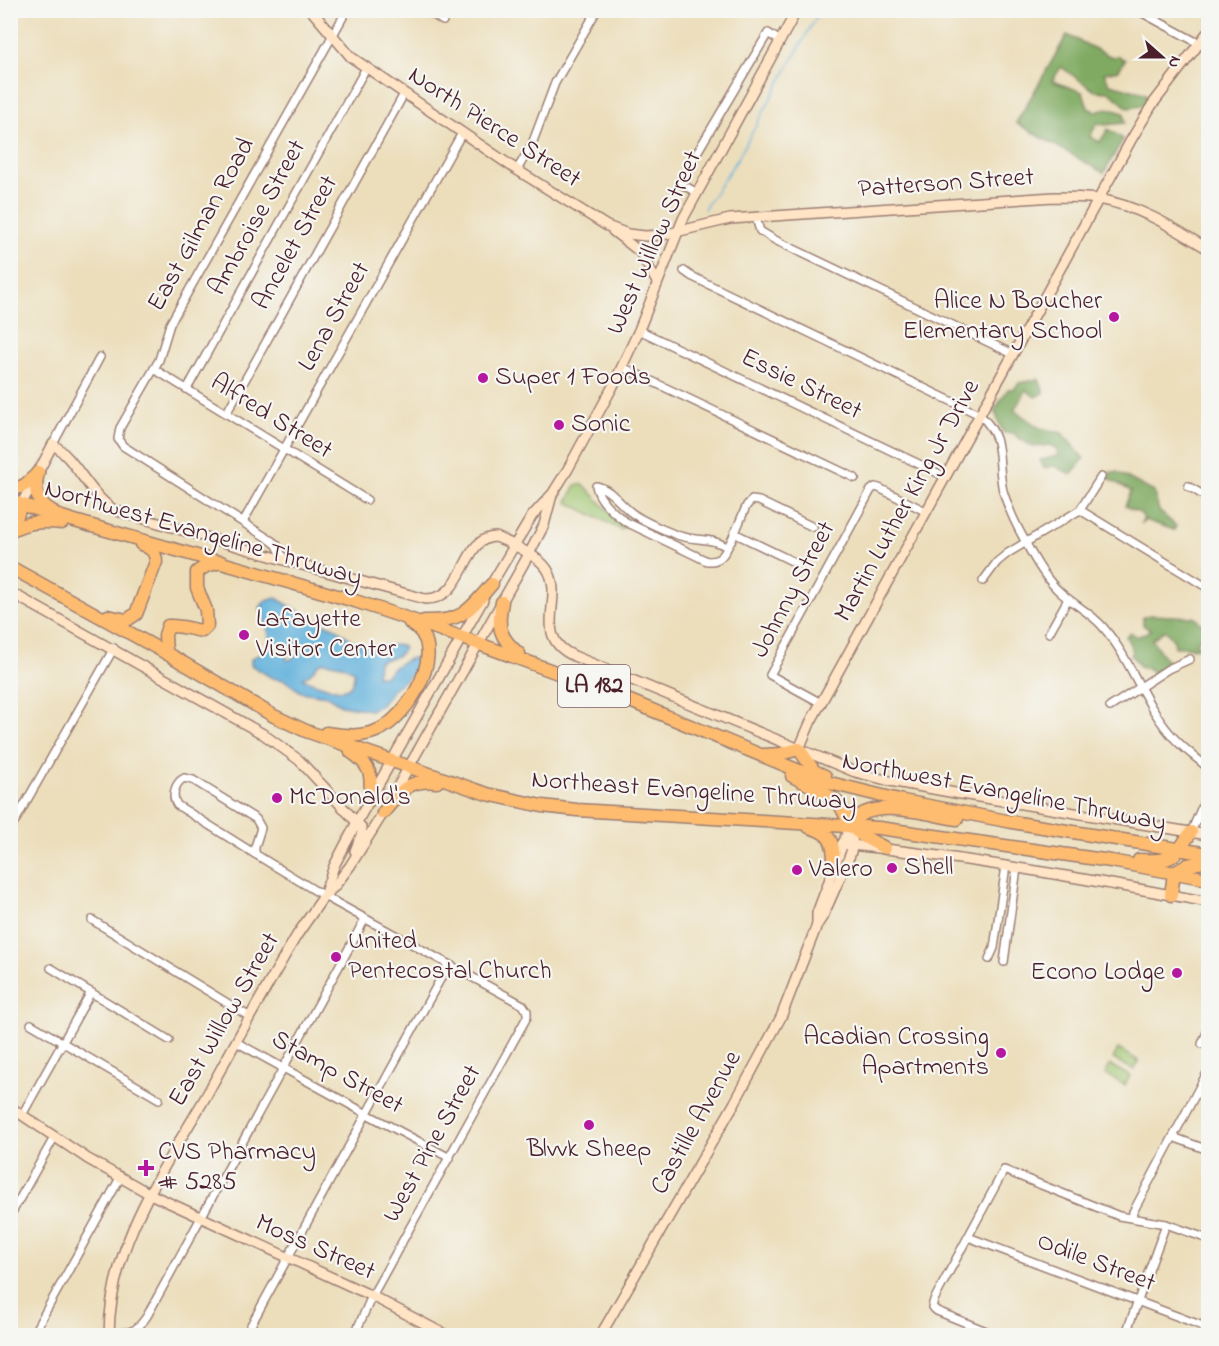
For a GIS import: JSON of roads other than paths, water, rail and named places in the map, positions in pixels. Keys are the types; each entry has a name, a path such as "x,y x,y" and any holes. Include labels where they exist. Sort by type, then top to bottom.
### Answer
{"highway":[{"path":"10,491 25,485 38,472"},
{"path":"38,472 34,490 39,501 67,519"},
{"path":"10,521 17,516 16,503"},
{"name":"Northwest Evangeline Thruway","path":"16,503 222,562 391,613 461,637 596,687 826,782 877,795 1012,822 1209,854"},
{"path":"10,531 38,521 67,523 111,532"},
{"path":"96,614 127,620 136,614 153,570 156,555 147,546 126,536"},
{"path":"166,653 165,634 168,626 181,625 202,631 207,626 206,610 197,588 197,572 206,566 222,562"},
{"name":"Northeast Evangeline Thruway","path":"14,571 166,653 274,716 306,731 459,785 511,800 577,810 879,828 1111,861 1209,879"},
{"path":"413,621 441,621 467,612 492,584"},
{"path":"502,602 499,617 500,630 506,643 527,661"},
{"path":"306,731 362,735 377,731 391,723 403,710 426,668 428,650 422,633 415,625 391,613"},
{"path":"702,731 824,793 841,808 850,825 885,848"},
{"path":"338,743 363,760 370,771 370,800"},
{"path":"758,755 780,754 799,748 814,771 842,785"},
{"path":"383,813 403,789 416,782 459,785"},
{"path":"850,825 853,820 868,811 888,808 990,823 1012,822"},
{"path":"791,822 822,831 834,847 834,863"},
{"path":"848,844 879,828"},
{"path":"1111,861 1160,861 1172,857 1191,831"},
{"path":"1171,895 1174,873 1188,865 1209,861"}],"street":[{"name":"North Pierce Street","path":"311,10 347,54 366,68 517,170 607,226 628,234 645,236 677,232"},
{"name":"East Gilman Road","path":"243,522 123,446 118,439 120,428 162,354 170,324 346,10"},
{"path":"426,10 443,21"},
{"path":"517,170 532,144 555,83 597,10"},
{"name":"West Willow Street","path":"391,761 513,545 532,516 553,493 568,469 622,367 677,232 696,192 797,10"},
{"path":"1137,10 1200,44"},
{"name":"Martin Luther King Jr Drive","path":"799,748 821,703 1012,354 1145,117 1209,32"},
{"path":"696,192 679,183 768,33 780,41"},
{"name":"Ambroise Street","path":"187,389 366,68"},
{"name":"Ancelet Street","path":"226,414 404,94"},
{"name":"Lena Street","path":"243,522 462,133"},
{"name":"Patterson Street","path":"677,232 716,221 1054,197 1099,199 1122,205 1152,217 1209,249"},
{"path":"756,218 760,231 775,240 1012,354"},
{"path":"607,226 640,252 657,282"},
{"path":"684,272 980,415 990,425 996,436 1005,497 1025,543 1042,572 1068,599 1082,608 1103,628 1174,738 1209,768"},
{"name":"Essie Street","path":"639,330 946,477"},
{"path":"16,503 38,472 100,357"},
{"path":"622,367 855,478"},
{"name":"Alfred Street","path":"154,369 367,500"},
{"name":"Northwest Evangeline Thruway","path":"53,444 64,452 101,502 114,510 417,597 429,599 438,597 449,590 475,548 485,538 496,537 529,554 549,571 552,582 551,631 555,642 568,653 855,772 890,781 1209,835"},
{"path":"983,581 997,562 1080,510 1101,477"},
{"path":"727,547 714,540 690,539 671,533 634,515 604,488 596,486 597,494 619,517 707,561 721,557 727,547 747,505 755,500 813,528"},
{"path":"1188,486 1209,498"},
{"name":"Johnny Street","path":"821,703 770,675 861,508 871,490 877,487 927,512"},
{"name":"West Willow Street","path":"409,768 529,554 544,525 553,493"},
{"path":"619,517 626,508"},
{"path":"1080,510 1209,588"},
{"path":"243,522 273,541 284,560"},
{"path":"734,532 796,563"},
{"path":"668,541 671,533"},
{"path":"10,592 114,648 273,740 299,760 357,822 362,833 350,866"},
{"path":"1049,633 1068,599"},
{"path":"10,830 114,648"},
{"path":"1110,707 1140,686 1190,659"},
{"name":"East Willow Street","path":"324,896 334,866 391,761"},
{"name":"East Willow Street","path":"109,1334 111,1306 118,1269 133,1227 150,1194 292,943 324,896 350,866 409,768"},
{"path":"245,1335 448,965 324,896 255,854 177,805 174,796 180,780 184,778 193,780 255,819 261,828 255,854"},
{"path":"1191,831 1209,793"},
{"name":"Castille Avenue","path":"600,1335 734,1104 781,1017 817,924 824,916 837,888 848,844 850,825"},
{"name":"Castille Avenue","path":"817,924 817,913 834,863 848,844"},
{"name":"Northeast Evangeline Thruway","path":"848,844 1005,866 1209,902"},
{"path":"989,958 994,948 1005,866"},
{"path":"1004,962 1017,868"},
{"path":"109,1334 131,1333 141,1324 365,919"},
{"path":"92,920 250,1017"},
{"name":"West Pine Street","path":"354,1335 372,1296 527,1017 527,1011 523,1005 448,965"},
{"path":"51,968 169,1040"},
{"path":"22,1114 91,992"},
{"path":"31,1024 159,1099"},
{"path":"1202,1044 1209,1030"},
{"name":"Stamp Street","path":"236,1042 450,1158"},
{"path":"1132,1218 1133,1212 1209,1071"},
{"name":"Moss Street","path":"10,1107 120,1178 150,1194 200,1219 372,1296 448,1335"},
{"path":"10,1216 55,1136"},
{"path":"1173,1137 1209,1150"},
{"path":"998,1335 937,1311 932,1306 1004,1170 1119,1216 1166,1224 1209,1239"},
{"path":"32,1335 120,1178"},
{"path":"1125,1335 1166,1224"},
{"name":"Odile Street","path":"968,1237 1209,1328"}],"water":[{"path":"276,598 312,619 334,627 356,643 372,646 402,645 404,648 398,656 378,662 377,676 385,676 400,664 417,657 417,668 414,673 394,688 381,705 370,710 341,705 327,696 301,692 284,680 272,678 251,665 251,659 269,643 268,631 260,608 265,601","holes":["300,641 301,647 297,654 290,660 286,659 287,653","324,662 342,665 354,671 353,681 349,687 328,688 305,680 303,677"]}],"waterway":[{"path":"704,209 738,158 820,10"}],"place":[{"name":"Alice N Boucher Elementary School","path":"1114,317"},
{"name":"Super 1 Foods","path":"483,378"},
{"name":"Sonic","path":"559,425"},
{"name":"Lafayette Visitor Center","path":"244,635"},
{"name":"McDonald's","path":"277,798"},
{"name":"Shell","path":"892,868"},
{"name":"Valero","path":"797,870"},
{"name":"United Pentecostal Church","path":"336,957"},
{"name":"Econo Lodge","path":"1177,973"},
{"name":"Acadian Crossing Apartments","path":"1001,1053"},
{"name":"Blvvk Sheep","path":"589,1125"},
{"name":"CVS Pharmacy # 5285","path":"146,1168"}]}
